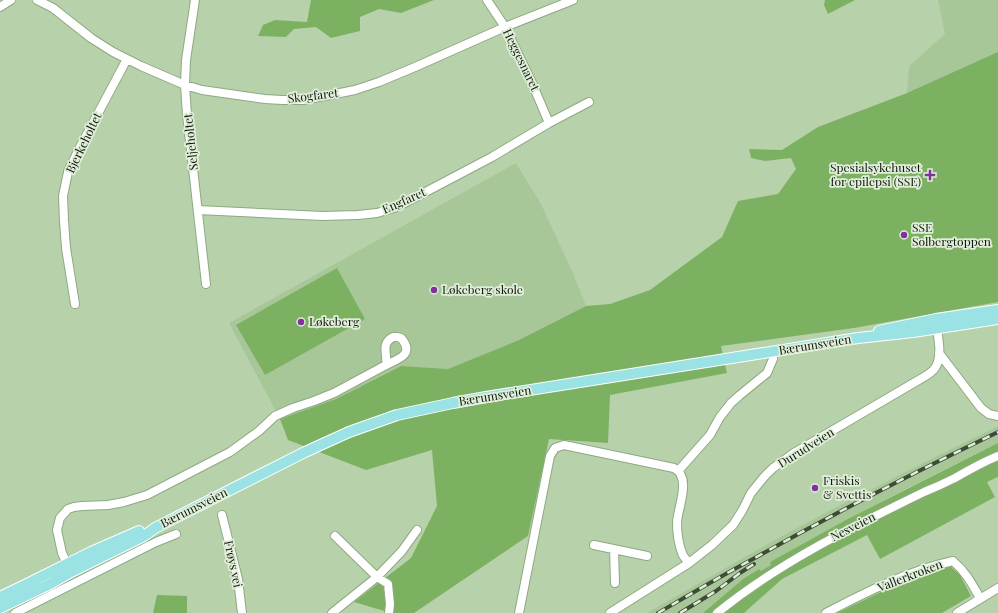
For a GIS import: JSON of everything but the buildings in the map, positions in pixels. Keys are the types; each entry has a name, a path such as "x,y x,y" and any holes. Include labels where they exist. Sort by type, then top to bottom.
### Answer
{"main road":[{"name":"Bærumsveien","path":"936,324 998,310"},
{"name":"Bærumsveien","path":"0,596 144,536 155,528 328,441 397,415 445,404 858,338 888,329 998,319"},
{"name":"Bærumsveien","path":"0,608 50,584 69,568"}],"street":[{"path":"0,7 12,0"},
{"name":"Skogfaret","path":"37,0 52,8 91,38 113,52 185,85 202,90 282,100 302,100 340,93 379,82 505,27 573,0"},
{"name":"Seljeholtet","path":"195,0 186,60 185,85 206,284"},
{"name":"Heggesnaret","path":"487,0 505,27 550,123"},
{"name":"Bjerkeholtet","path":"75,304 66,248 64,221 63,196 68,172 127,59"},
{"name":"Engfaret","path":"198,210 322,216 377,213 397,207 492,157 589,102"},
{"name":"Durudveien","path":"610,613 689,563 712,545 733,525 751,493 773,468 935,368 939,353 936,324"},
{"path":"939,353 981,408 989,414 998,416"},
{"path":"679,470 710,435 720,417 731,403 767,373 773,359"},
{"path":"69,568 62,552 57,530 60,518 68,509 74,507 124,502 146,495 230,452 275,416 334,393 386,365"},
{"path":"519,613 550,456 555,448 564,444 679,470 682,476 683,484 677,523 678,535 682,554 689,563"},
{"name":"Nesveien","path":"717,613 746,591 804,553 857,525 998,456"},
{"name":"Frøys vei","path":"222,515 238,579 242,613"},
{"path":"332,613 377,577 402,551 417,530"},
{"name":"Bærumsveien","path":"15,613 156,542 176,534"},
{"path":"335,536 377,577 388,584 390,604 389,613"},
{"path":"594,545 647,556"},
{"path":"614,550 615,583"},
{"name":"Vallerkroken","path":"826,613 894,580 922,569 952,561 961,568 968,577 980,598"},
{"path":"957,613 998,588"}],"shaded area":[{"path":"938,0 998,0 998,155 907,93 909,66 945,34"},
{"name":"Løkeberg skole","path":"516,163 541,204 573,273 586,306 519,340 448,369 400,366 336,399 280,419 229,323"},
{"path":"998,426 998,443 888,498 771,563 772,565 761,571 759,569 743,579 703,613 647,613 825,513"}],"green space":[{"path":"311,0 434,0 401,13 379,9 360,17 360,31 331,38 316,27 294,29 286,37 258,36 263,25 275,20 307,22"},
{"path":"825,0 855,0 828,14 824,5"},
{"path":"998,52 998,302 854,328 721,346 727,373 610,395 608,443 549,439 528,536 414,613 391,613 354,602 411,558 437,506 432,450 366,470 288,440 280,419 336,399 401,366 448,369 519,340 586,306 610,304 650,290 722,237 738,201 778,194 796,169 791,158 765,161 751,158 749,149 782,150 818,127 907,93"},
{"name":"Løkeberg","path":"337,268 365,319 265,375 236,325"},
{"path":"998,443 998,477 987,482 995,497 880,559 867,535 782,579 744,613 703,613 743,579 759,569 761,571 771,565 770,562 846,520"},
{"path":"950,566 960,575 971,596 942,613 837,613 927,570"},
{"path":"157,595 187,596 187,613 153,613"}],"railway":[{"path":"658,613 783,542 905,478 998,432"},
{"path":"680,613 716,591 754,564"}],"place":[{"name":"Spesialsykehuset for epilepsi (SSE)","path":"930,175"},
{"name":"SSE Solbergtoppen","path":"904,235"},
{"name":"Løkeberg skole","path":"434,290"},
{"name":"Løkeberg","path":"301,322"},
{"name":"Friskis & Svettis","path":"815,488"}]}
